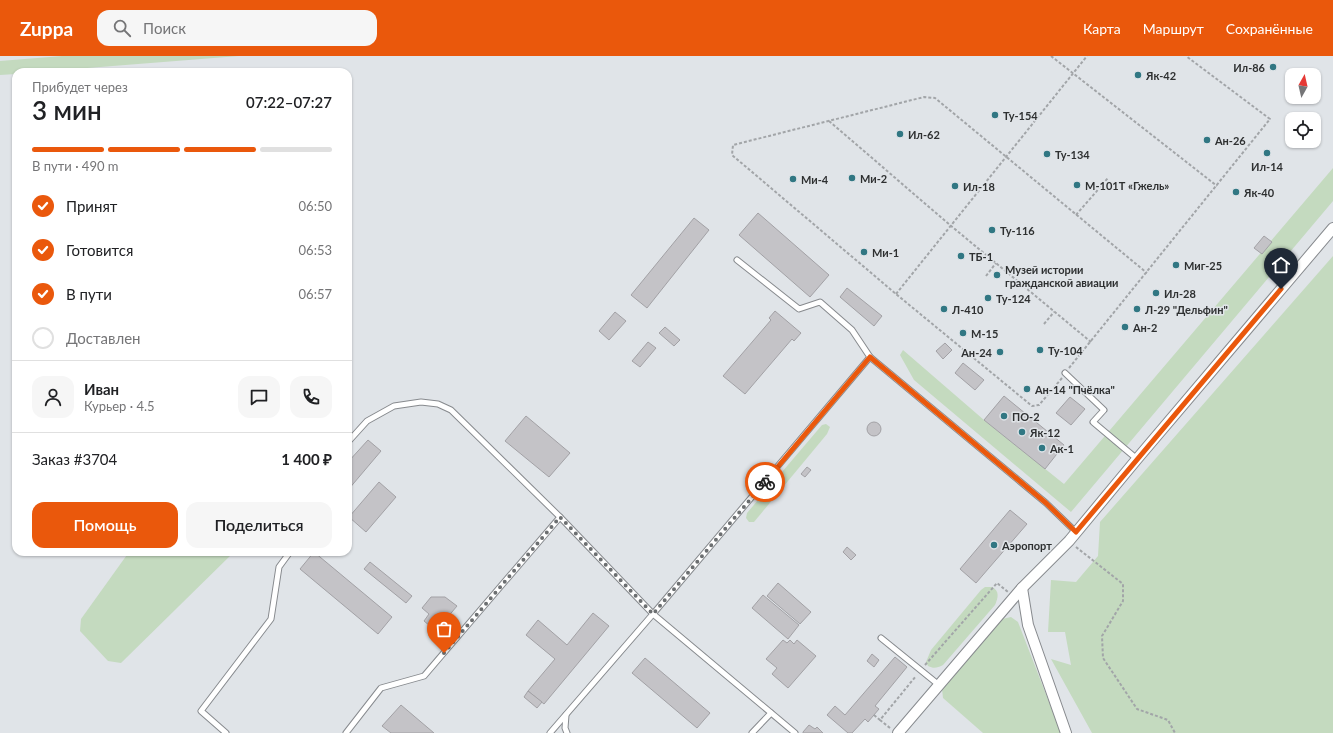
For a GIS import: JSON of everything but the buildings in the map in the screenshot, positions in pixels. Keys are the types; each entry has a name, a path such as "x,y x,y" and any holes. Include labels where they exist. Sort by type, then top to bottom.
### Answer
{"street":[{"path":"894,731 939,685 1022,588 1069,541 1333,228"},
{"path":"1022,588 1028,626 1066,733"}],"lane":[{"path":"737,260 799,309 820,302 852,330 870,357 1046,503 1076,532"},
{"path":"550,733 653,614 870,357"},
{"path":"1065,373 1104,410 1094,422 1137,459"},
{"path":"352,438 367,421 394,406 421,402 438,404 451,410 560,517 653,614 795,733"},
{"path":"346,733 381,688 424,676 560,517"},
{"path":"226,733 201,711 270,619 279,567 287,556"},
{"path":"881,638 939,685"},
{"path":"752,733 771,713"},
{"path":"566,715 565,728 567,733"}],"path":[{"path":"1051,56 1217,186"},
{"path":"896,294 1086,56"},
{"path":"1147,273 935,98 924,97 732,145 732,155 896,294 1032,406 1040,405 1065,373 1091,342 1147,273 1217,186 1270,119 1186,56"},
{"path":"829,121 950,225 1091,342"},
{"path":"1076,215 1108,178"},
{"path":"986,276 996,263"},
{"path":"1044,324 1054,312"},
{"path":"1069,541 1123,584 1123,601 1102,636 1103,658 1137,709 1168,720 1175,733"},
{"path":"880,720 997,582 1014,597"},
{"path":"874,715 894,731"}],"green space":[{"path":"62,56 239,56 88,68 12,68 12,74 0,75 0,61"},
{"path":"1333,168 1333,201 1071,512 914,380 900,355 903,350 984,420 1064,484"},
{"path":"1333,256 1333,733 1092,733 1051,659 1071,665 1065,632 1048,632 1051,580 1076,582 1098,556 1100,522"},
{"path":"826,424 830,427 827,434 754,522 749,522 746,518 747,513 822,425"},
{"path":"126,556 230,556 121,663 108,661 80,631 81,619"},
{"path":"985,587 992,587 995,589 997,597 995,605 943,665 936,668 928,666 926,662 931,650"},
{"path":"1011,617 1018,622 1061,733 983,733 943,698 942,689 1002,619"}],"way so far":[{"path":"444,653 560,517 653,614 765,482"}],"place":[{"name":"Ил-86","path":"1273,67"},
{"name":"Як-42","path":"1138,75"},
{"name":"Ту-154","path":"995,115"},
{"name":"Ил-62","path":"900,134"},
{"name":"Ан-26","path":"1207,140"},
{"name":"Ил-14","path":"1267,153"},
{"name":"Ту-134","path":"1047,154"},
{"name":"Ми-2","path":"852,178"},
{"name":"Ми-4","path":"793,179"},
{"name":"М-101Т «Гжель»","path":"1077,185"},
{"name":"Ил-18","path":"955,186"},
{"name":"Як-40","path":"1236,192"},
{"name":"Ту-116","path":"992,230"},
{"name":"Ми-1","path":"864,252"},
{"name":"ТБ-1","path":"961,256"},
{"name":"Миг-25","path":"1176,265"},
{"name":"Музей истории гражданской авиации","path":"997,275"},
{"name":"Ил-28","path":"1156,293"},
{"name":"Ту-124","path":"988,298"},
{"name":"Л-410","path":"944,309"},
{"name":"Л-29 \"Дельфин\"","path":"1137,309"},
{"name":"Ан-2","path":"1125,327"},
{"name":"М-15","path":"963,333"},
{"name":"Ту-104","path":"1040,350"},
{"name":"Ан-24","path":"1000,352"},
{"name":"Ан-14 \"Пчёлка\"","path":"1027,389"},
{"name":"ПО-2","path":"1004,416"},
{"name":"Як-12","path":"1022,432"},
{"name":"Ак-1","path":"1042,448"},
{"name":"Аэропорт","path":"994,545"}],"route":[{"path":"765,482 870,357 1046,503 1076,532 1281,289"}]}
